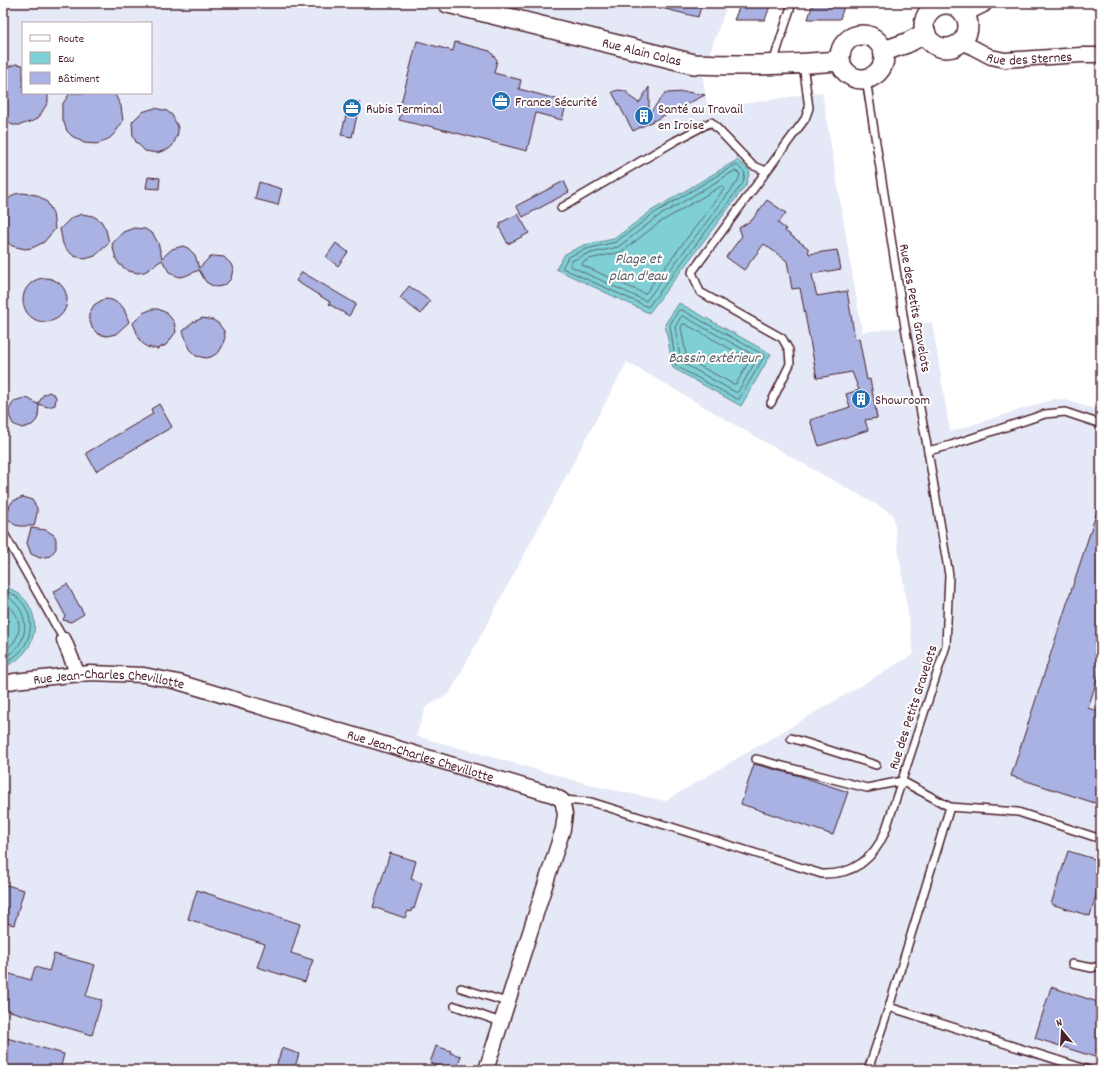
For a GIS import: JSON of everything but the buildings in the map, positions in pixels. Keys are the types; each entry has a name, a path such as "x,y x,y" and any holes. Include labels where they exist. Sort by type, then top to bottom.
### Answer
{"street":[{"name":"Rue Alain Colas","path":"448,3 694,64 731,66 803,64 840,61"},
{"path":"964,12 982,3"},
{"path":"936,4 951,4 964,12 968,27 967,34 962,41 955,46 946,48 937,46 930,40 924,25 930,10 936,4"},
{"path":"884,52 907,43 926,33"},
{"path":"861,34 869,35 876,39 881,44 884,52 883,66 879,72 866,79 852,77 842,67 840,61 842,46 847,40 861,34"},
{"name":"Rue des Sternes","path":"962,41 991,57 1005,60 1101,55"},
{"path":"64,640 78,675"},
{"name":"Rue Jean-Charles Chevillotte","path":"3,684 14,681 90,673 144,675 178,682 553,795 562,800"},
{"path":"486,1070 564,829 565,814 562,800"}],"lane":[{"path":"772,65 792,3"},
{"path":"771,403 790,364 789,350 782,338 700,292 692,272 805,119 809,108 803,64"},
{"name":"Rue des Petits Gravelots","path":"562,800 591,802 816,873 832,874 854,868 863,863 877,848 885,832 946,646 949,575 905,327 866,79"},
{"path":"561,208 711,122 752,165 766,171"},
{"path":"928,451 951,445 1045,414 1065,412 1101,424"},
{"path":"3,532 64,640"},
{"path":"791,738 876,765"},
{"path":"756,759 867,788 902,781 950,807 1018,812 1101,839"},
{"path":"868,1070 889,1008 950,807"},
{"path":"1072,964 1092,968 1101,965"},
{"path":"461,988 507,1002"},
{"path":"455,1006 501,1022"},
{"path":"889,1008 1089,1070"}],"shaded area":[{"path":"3,3 728,3 702,74 708,109 822,92 862,332 932,322 950,432 1054,399 1065,400 1101,411 1101,1070 3,1070","holes":["627,362 893,514 914,654 665,801 595,786 416,736 426,707 450,693"]}],"water":[{"name":"Plage et plan d'eau","path":"737,160 750,171 746,185 649,313 556,269 565,254 584,245 614,239 651,211"},
{"name":"Bassin extérieur","path":"679,303 771,354 741,406 673,368 665,324"},
{"path":"3,586 17,593 27,602 33,614 34,626 32,639 26,650 17,660 3,667"}],"place":[{"name":"France Sécurité","path":"501,101"},
{"name":"Rubis Terminal","path":"352,108"},
{"name":"Santé au Travail en Iroise","path":"644,116"},
{"name":"Showroom","path":"861,399"}]}
